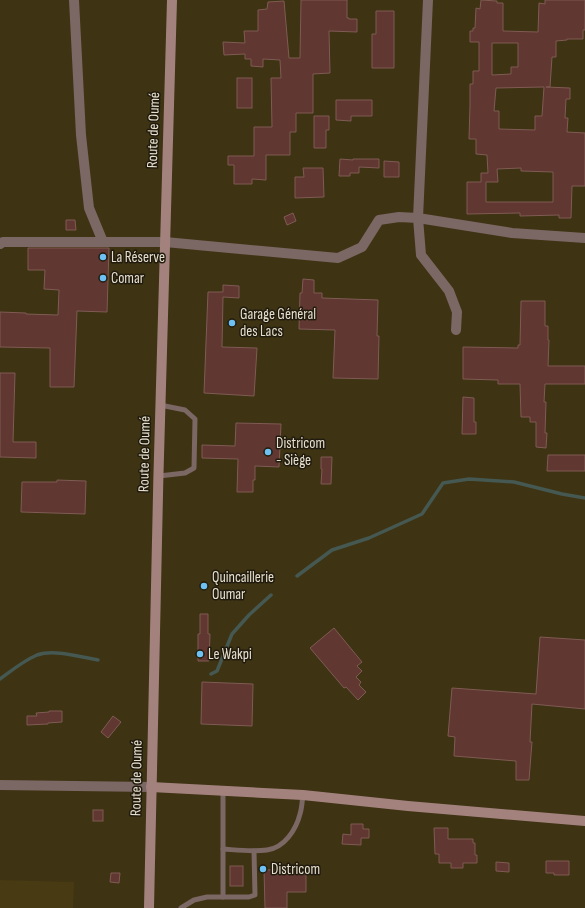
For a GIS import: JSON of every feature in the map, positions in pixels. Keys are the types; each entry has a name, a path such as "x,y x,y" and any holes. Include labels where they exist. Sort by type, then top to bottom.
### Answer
{"main road":[{"name":"Route de Oumé","path":"149,908 160,405 172,0"},
{"path":"151,787 303,795 408,806 585,821"}],"street":[{"path":"74,0 82,134 89,208 103,242"},
{"path":"428,0 418,218 421,255 449,291 457,312 456,330"},
{"path":"0,244 3,242 165,242 338,258 362,247 379,220 399,217 418,218 512,233 585,238"},
{"path":"0,785 151,787"}],"lane":[{"path":"159,476 185,472 194,468 195,419 185,410 160,405"},
{"path":"223,791 223,897"},
{"path":"223,849 254,851 268,850 278,847 288,838 298,822 303,795"},
{"path":"181,908 194,900 207,897 250,897 254,895 254,851"}],"shaded area":[{"path":"0,880 74,882 73,908 0,908"}],"building":[{"path":"301,0 347,0 347,18 357,19 357,32 329,31 330,73 313,74 313,113 296,113 296,132 290,132 290,155 266,155 266,180 252,179 252,184 234,184 234,165 228,165 228,156 254,156 254,127 272,127 271,78 281,78 280,60 263,59 263,67 251,66 251,59 245,59 245,54 224,55 223,42 245,43 244,31 258,31 258,10 267,9 268,2 284,1 289,58 300,58"},
{"path":"481,0 503,3 503,31 538,32 539,3 545,4 545,0 585,0 585,30 583,30 583,39 556,41 556,57 552,57 550,87 546,87 570,88 570,99 566,99 565,118 568,118 567,132 585,133 585,186 572,186 571,218 559,218 559,215 520,216 520,213 467,214 467,182 481,182 481,173 488,173 487,155 476,154 476,139 469,139 470,84 473,84 473,71 479,71 479,42 470,42 470,31 473,31 473,28 475,28 476,8 480,9","holes":["492,43 518,43 518,67 511,67 511,74 492,75","544,87 542,116 535,116 535,130 499,129 499,111 494,111 496,88","521,168 521,171 553,172 553,202 486,202 486,182 498,182 497,169"]},
{"path":"376,11 394,11 394,68 372,68 372,34 376,34"},
{"path":"237,78 252,78 252,108 237,108"},
{"path":"336,100 372,100 372,116 351,116 351,121 336,120"},
{"path":"314,116 329,116 329,130 326,130 326,148 314,148"},
{"path":"340,159 379,159 379,168 359,167 359,173 350,173 350,176 339,176"},
{"path":"384,161 399,162 399,177 384,177"},
{"path":"303,168 323,168 324,197 295,198 295,177 304,177"},
{"path":"293,213 296,221 287,225 284,217"},
{"path":"66,220 75,220 76,230 66,230"},
{"path":"28,248 109,248 107,312 77,311 74,387 50,387 50,348 0,347 0,312 58,315 59,290 44,289 45,270 28,270"},
{"path":"303,279 314,280 314,293 322,293 322,298 378,300 378,379 333,378 335,330 299,329 300,293 302,293"},
{"path":"223,285 239,286 239,298 223,297 222,347 257,348 254,396 204,393 208,292 223,292"},
{"path":"521,301 545,301 545,326 548,326 549,340 548,366 585,366 585,384 545,384 544,402 546,402 546,448 536,447 536,422 530,422 530,417 521,417 520,384 498,384 498,380 463,379 463,347 518,348 518,345 520,345"},
{"path":"0,373 15,373 13,442 36,442 36,458 0,457"},
{"path":"463,397 474,398 474,422 476,422 476,434 462,434"},
{"path":"236,423 281,424 279,467 255,466 253,492 237,492 238,459 202,458 202,445 235,446"},
{"path":"548,455 585,455 585,471 547,471"},
{"path":"321,457 332,457 331,484 321,484"},
{"path":"57,480 86,481 85,514 21,512 22,482 57,482"},
{"path":"200,614 208,614 208,634 210,634 209,661 198,661"},
{"path":"334,628 362,662 357,666 362,671 356,677 361,682 359,685 366,692 358,700 346,687 344,688 310,648"},
{"path":"540,637 585,640 585,709 532,704 530,742 532,742 529,780 516,780 516,761 454,756 455,737 448,736 452,688 536,694"},
{"path":"202,682 253,684 252,726 201,724"},
{"path":"62,711 62,722 27,725 27,716 37,716 36,713"},
{"path":"113,716 121,722 108,738 101,732"},
{"path":"93,810 103,810 103,821 93,821"},
{"path":"351,824 363,824 363,829 369,829 369,838 361,838 361,845 342,844 343,834 351,835"},
{"path":"434,828 448,828 448,839 473,839 473,843 475,843 475,855 477,855 477,863 463,863 463,868 451,868 451,863 439,863 439,854 435,854"},
{"path":"546,861 569,861 569,875 554,875 554,873 546,873"},
{"path":"496,862 509,863 509,872 496,871"},
{"path":"230,866 243,866 243,886 230,886"},
{"path":"306,869 306,892 287,892 287,908 265,908 264,870"},
{"path":"111,873 120,873 119,883 110,882"}],"waterway":[{"path":"297,576 332,550 369,538 422,514 443,483 469,479 514,482 585,498"},
{"path":"211,674 217,671 232,634 249,615 271,595"},
{"path":"0,679 27,660 44,653 67,654 98,660"}],"place":[{"name":"La Réserve","path":"103,257"},
{"name":"Comar","path":"103,278"},
{"name":"Garage Général des Lacs","path":"232,323"},
{"name":"Districom - Siège","path":"268,452"},
{"name":"Quincaillerie Oumar","path":"204,586"},
{"name":"Le Wakpi","path":"200,654"},
{"name":"Districom","path":"263,869"}]}
